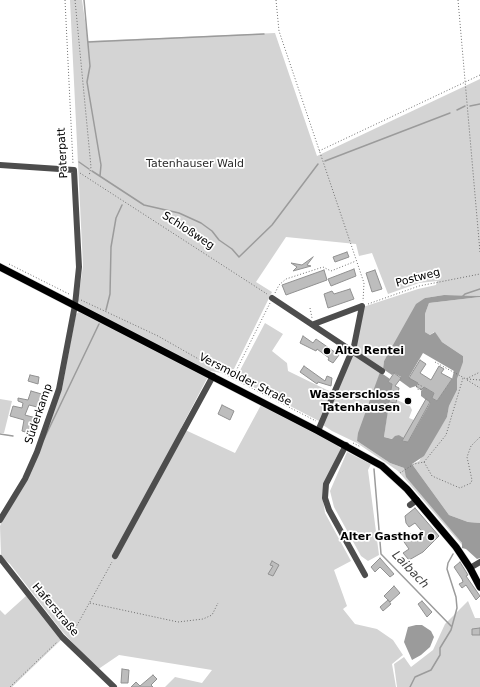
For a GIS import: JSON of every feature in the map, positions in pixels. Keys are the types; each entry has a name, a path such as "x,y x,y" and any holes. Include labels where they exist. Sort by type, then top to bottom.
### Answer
{"main road":[{"name":"Versmolder Straße","path":"2,264 75,305 213,376 320,427 346,445 382,466 396,477 456,547 470,568 480,587"}],"street":[{"path":"0,165 74,170"},
{"name":"Paterpatt","path":"74,170 79,267 75,305"},
{"path":"272,298 314,324 382,371"},
{"name":"Süderkamp","path":"0,520 25,479 37,452 57,395 75,305"},
{"path":"314,324 362,306"},
{"path":"320,427 352,351 362,306"},
{"path":"115,556 213,376"},
{"path":"346,445 326,484 325,498 329,510 365,575"},
{"path":"410,505 417,500"},
{"name":"Haferstraße","path":"0,559 62,637 114,687"},
{"path":"470,568 480,562"}],"path":[{"name":"Paterpatt","path":"65,0 74,170"},
{"path":"75,0 91,167 89,177"},
{"path":"276,0 279,31 364,283 362,306"},
{"path":"458,0 480,252"},
{"path":"319,152 480,75"},
{"name":"Schloßweg","path":"74,170 89,177 272,298"},
{"path":"232,378 279,285 286,279 323,267 331,271 356,261"},
{"path":"2,264 158,336 320,427"},
{"name":"Postweg","path":"362,306 419,286 480,274"},
{"path":"310,308 314,324"},
{"path":"435,362 480,388"},
{"path":"466,379 480,372"},
{"path":"399,475 413,465 424,462 446,435 463,378"},
{"path":"466,379 480,380"},
{"path":"424,462 432,476 460,488 471,483 472,480 467,457 471,446 480,437"},
{"path":"67,642 115,556"},
{"path":"90,603 178,622 203,619 212,615 218,603"},
{"path":"10,687 62,637"}],"green space":[{"name":"Tatenhauser Wald","path":"70,0 82,0 88,41 275,33 317,156 480,79 480,296 444,295 425,298 384,361 383,369 380,373 357,441 390,463 404,468 406,474 462,543 462,545 398,471 357,443 323,425 356,348 363,307 418,289 436,285 437,281 419,283 388,294 372,253 359,256 356,244 286,237 256,282 272,292 231,375 211,371 181,428 235,453 261,405 337,445 341,449 323,499 325,513 351,561 334,570 347,606 343,609 355,624 377,629 393,640 403,655 392,664 396,687 165,687 175,677 202,683 212,670 119,655 97,670 61,630 10,564 1,556 0,526 8,507 27,481 62,389 76,314 79,312 80,304 78,300 83,266"},
{"path":"480,297 480,523 468,522 449,515 412,464 419,461 447,417 449,406 457,390 457,379 463,356 442,342 434,332 430,335 425,332 425,314 429,303"},
{"path":"265,323 283,334 272,351 287,363 288,371 331,392 319,421 236,378"},
{"path":"0,399 12,401 4,433 0,433"},
{"path":"397,400 410,406 412,410 409,418 414,420 404,438 399,435 393,439 384,437 388,408 391,408 392,402 396,403"},
{"path":"347,452 371,464 368,470 379,555 368,561 361,556 334,507 330,491"},
{"path":"26,596 62,639 12,687 0,687 0,610 5,615"},
{"path":"468,601 475,618 480,618 480,687 397,687 394,664 404,657 411,667 433,650 445,624"}],"shaded area":[{"path":"444,295 480,297 429,303 425,314 425,332 430,335 435,332 442,342 463,356 463,362 457,379 457,390 449,406 447,417 424,456 412,464 449,515 468,522 480,523 480,558 477,559 466,549 462,548 462,543 406,477 404,468 390,463 357,441 358,433 380,372 390,379 388,382 392,384 384,437 392,439 399,435 404,438 402,441 408,442 430,403 421,396 421,391 424,387 434,393 432,398 437,401 452,379 454,371 423,353 409,377 418,383 416,386 410,388 399,380 401,377 394,373 392,375 383,369 384,361 416,304 425,298"},
{"path":"422,625 431,631 434,637 430,647 421,655 412,660 404,642 408,627"}],"building":[{"path":"347,252 349,257 335,262 333,257"},
{"path":"313,257 307,265 311,266 293,271 297,267 291,263 302,265"},
{"path":"354,269 356,276 331,286 328,279"},
{"path":"324,270 327,280 286,295 282,285"},
{"path":"375,270 382,289 372,292 366,273"},
{"path":"350,289 354,299 328,308 324,294 332,291 334,294"},
{"name":"Alte Rentei","path":"303,336 313,343 316,339 339,355 333,363 317,349 316,351 300,343"},
{"path":"420,360 426,364 420,373 431,380 439,366 444,369 441,373 452,379 437,401 432,398 434,393 424,387 421,390 416,386 418,383 409,378"},
{"path":"304,366 325,381 327,376 332,378 331,386 318,382 317,384 300,372"},
{"path":"394,373 401,378 395,386 399,388 396,403 389,402 392,384 388,382"},
{"path":"30,375 39,377 38,384 28,381"},
{"path":"31,391 45,395 41,408 29,405 25,415 36,418 32,434 22,431 24,420 10,416 13,406 22,408 23,403 18,401 18,398 28,400"},
{"path":"426,399 430,402 408,442 402,441"},
{"path":"222,405 234,411 230,420 218,414"},
{"name":"Alter Gasthof","path":"415,508 439,536 423,552 409,560 403,553 409,549 402,539 410,533 415,542 424,534 415,523 409,527 406,523 405,516"},
{"path":"380,558 394,574 390,577 380,567 375,572 371,567"},
{"path":"272,561 279,565 273,576 268,574 273,566 270,565"},
{"path":"460,562 468,575 466,576 480,596 476,600 466,585 462,588 459,584 463,582 454,567"},
{"path":"394,586 400,593 390,602 384,596"},
{"path":"388,600 391,604 383,611 380,607"},
{"path":"422,601 432,612 427,617 418,604"},
{"path":"480,628 480,635 472,635 472,629"},
{"path":"122,669 129,670 128,683 121,683"},
{"path":"153,675 157,679 151,685 153,687 131,687 136,682 140,686"}],"waterway":[{"path":"84,0 90,66 87,82 101,165 100,176"},
{"path":"88,42 264,34"},
{"path":"470,106 480,104"},
{"path":"457,110 465,106"},
{"path":"325,161 450,113"},
{"path":"79,162 89,169"},
{"path":"92,171 144,205 179,213 201,223 212,231 219,240 232,249 239,257 272,225 318,164"},
{"path":"106,310 110,294 111,247 116,218 122,205"},
{"name":"Laibach","path":"462,297 465,294 480,289"},
{"path":"44,439 99,324"},
{"path":"0,434 13,436"},
{"name":"Laibach","path":"374,469 381,554 451,626"},
{"name":"Laibach","path":"410,687 415,677 431,670 440,655 440,648 451,630 457,608 456,597 447,569 448,563 453,554"}],"place":[{"name":"Alte Rentei","path":"327,351"},
{"name":"Wasserschloss Tatenhausen","path":"408,401"},
{"name":"Alter Gasthof","path":"431,537"}]}
